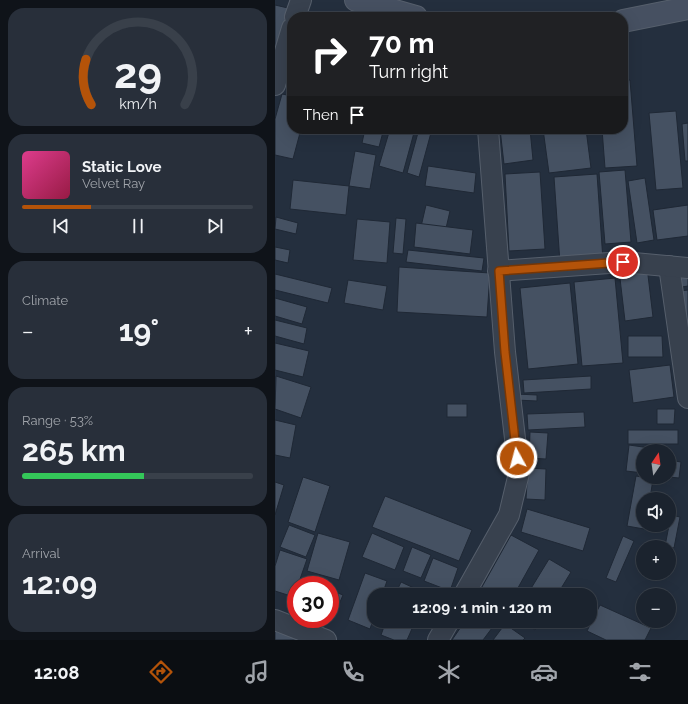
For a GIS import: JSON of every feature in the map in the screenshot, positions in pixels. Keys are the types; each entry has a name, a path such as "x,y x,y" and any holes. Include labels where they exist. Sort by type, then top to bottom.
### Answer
{"main road":[{"path":"356,0 398,12"},
{"path":"628,20 688,8"}],"street":[{"path":"297,12 301,0"},
{"path":"275,85 287,45"},
{"path":"468,588 509,515 519,473 505,352 488,134"},
{"path":"499,271 623,262 678,267 688,398"},
{"path":"275,620 326,640"},
{"path":"438,640 445,628"}],"building":[{"path":"275,5 288,8 275,57"},
{"path":"628,80 630,80 637,166 605,168 602,134 628,134"},
{"path":"282,94 287,95 287,134 300,134 293,159 275,155 275,119"},
{"path":"676,111 683,188 656,190 649,113"},
{"path":"688,123 688,161 685,161 682,124"},
{"path":"364,134 382,134 379,147 362,143"},
{"path":"389,134 414,134 403,173 379,166"},
{"path":"418,134 431,134 419,177 407,173"},
{"path":"501,134 530,134 533,160 504,164"},
{"path":"544,134 587,134 591,168 549,173"},
{"path":"355,151 376,155 370,189 349,186"},
{"path":"428,166 476,173 474,193 425,186"},
{"path":"625,170 631,242 605,244 599,172"},
{"path":"540,172 545,249 509,251 505,174"},
{"path":"597,174 603,260 560,263 554,177"},
{"path":"645,178 654,240 637,243 628,181"},
{"path":"293,180 349,186 346,215 290,209"},
{"path":"426,205 450,211 444,237 420,231"},
{"path":"688,205 688,236 657,240 653,210"},
{"path":"276,217 298,223 296,234 275,229"},
{"path":"396,218 406,219 403,254 393,253"},
{"path":"357,219 390,222 387,263 353,260"},
{"path":"416,223 473,230 470,254 414,247"},
{"path":"275,247 290,250 288,263 275,260"},
{"path":"408,250 484,258 482,271 406,262"},
{"path":"399,267 490,273 487,317 397,312"},
{"path":"647,267 653,317 625,321 619,270"},
{"path":"688,273 688,286 682,287 679,274"},
{"path":"275,274 332,288 328,303 275,290"},
{"path":"615,278 623,363 582,366 574,282"},
{"path":"348,280 387,286 383,310 344,303"},
{"path":"570,283 578,364 528,369 520,288"},
{"path":"688,290 688,333 680,291"},
{"path":"275,298 307,307 302,324 275,316"},
{"path":"275,320 307,328 304,344 275,336"},
{"path":"628,336 662,336 663,357 628,357"},
{"path":"275,343 309,351 303,377 275,370"},
{"path":"670,365 674,397 633,403 629,370"},
{"path":"276,376 311,387 301,418 275,409"},
{"path":"591,376 591,389 524,393 523,380"},
{"path":"516,394 537,395 537,401 516,400"},
{"path":"447,404 467,404 467,417 447,417"},
{"path":"657,409 675,409 674,424 657,424"},
{"path":"584,412 585,427 528,430 527,414"},
{"path":"275,420 296,425 290,458 275,455"},
{"path":"628,430 678,430 678,444 628,444"},
{"path":"530,432 548,433 546,459 529,458"},
{"path":"629,445 636,446 636,472 626,471"},
{"path":"676,461 681,462 679,478 676,478"},
{"path":"528,468 546,469 545,500 526,499"},
{"path":"636,476 636,484 652,484 651,492 636,492 636,528 627,526"},
{"path":"303,477 330,486 315,532 288,522"},
{"path":"275,482 284,485 275,515"},
{"path":"385,496 472,530 459,561 372,527"},
{"path":"527,509 590,528 583,551 521,532"},
{"path":"676,516 680,517 676,540 666,540 668,532 676,532"},
{"path":"289,525 315,535 306,557 280,547"},
{"path":"318,533 350,542 339,580 339,576 325,576 307,571"},
{"path":"372,533 404,547 395,570 362,557"},
{"path":"511,535 539,550 518,588 481,588"},
{"path":"623,536 634,541 616,582 606,578"},
{"path":"412,547 431,555 421,578 403,571"},
{"path":"280,550 307,559 301,576 287,576 287,595 275,591 275,566"},
{"path":"433,558 458,568 451,588 442,588 424,581"},
{"path":"549,559 571,572 561,588 531,588"},
{"path":"365,573 387,581 384,588 367,588 367,628 348,620"},
{"path":"401,582 414,588 398,588"},
{"path":"339,593 343,595 339,604"},
{"path":"600,605 636,621 636,628 651,628 645,640 606,640 587,631 588,628 597,628 597,611"},
{"path":"384,628 412,628 407,640 394,640 381,635"},
{"path":"460,628 492,628 483,640 452,640"},
{"path":"502,628 511,628 525,638 523,640 493,640"},
{"path":"275,631 296,638 296,640 275,640"}],"route":[{"path":"517,458 505,352 499,271 623,262"}]}
